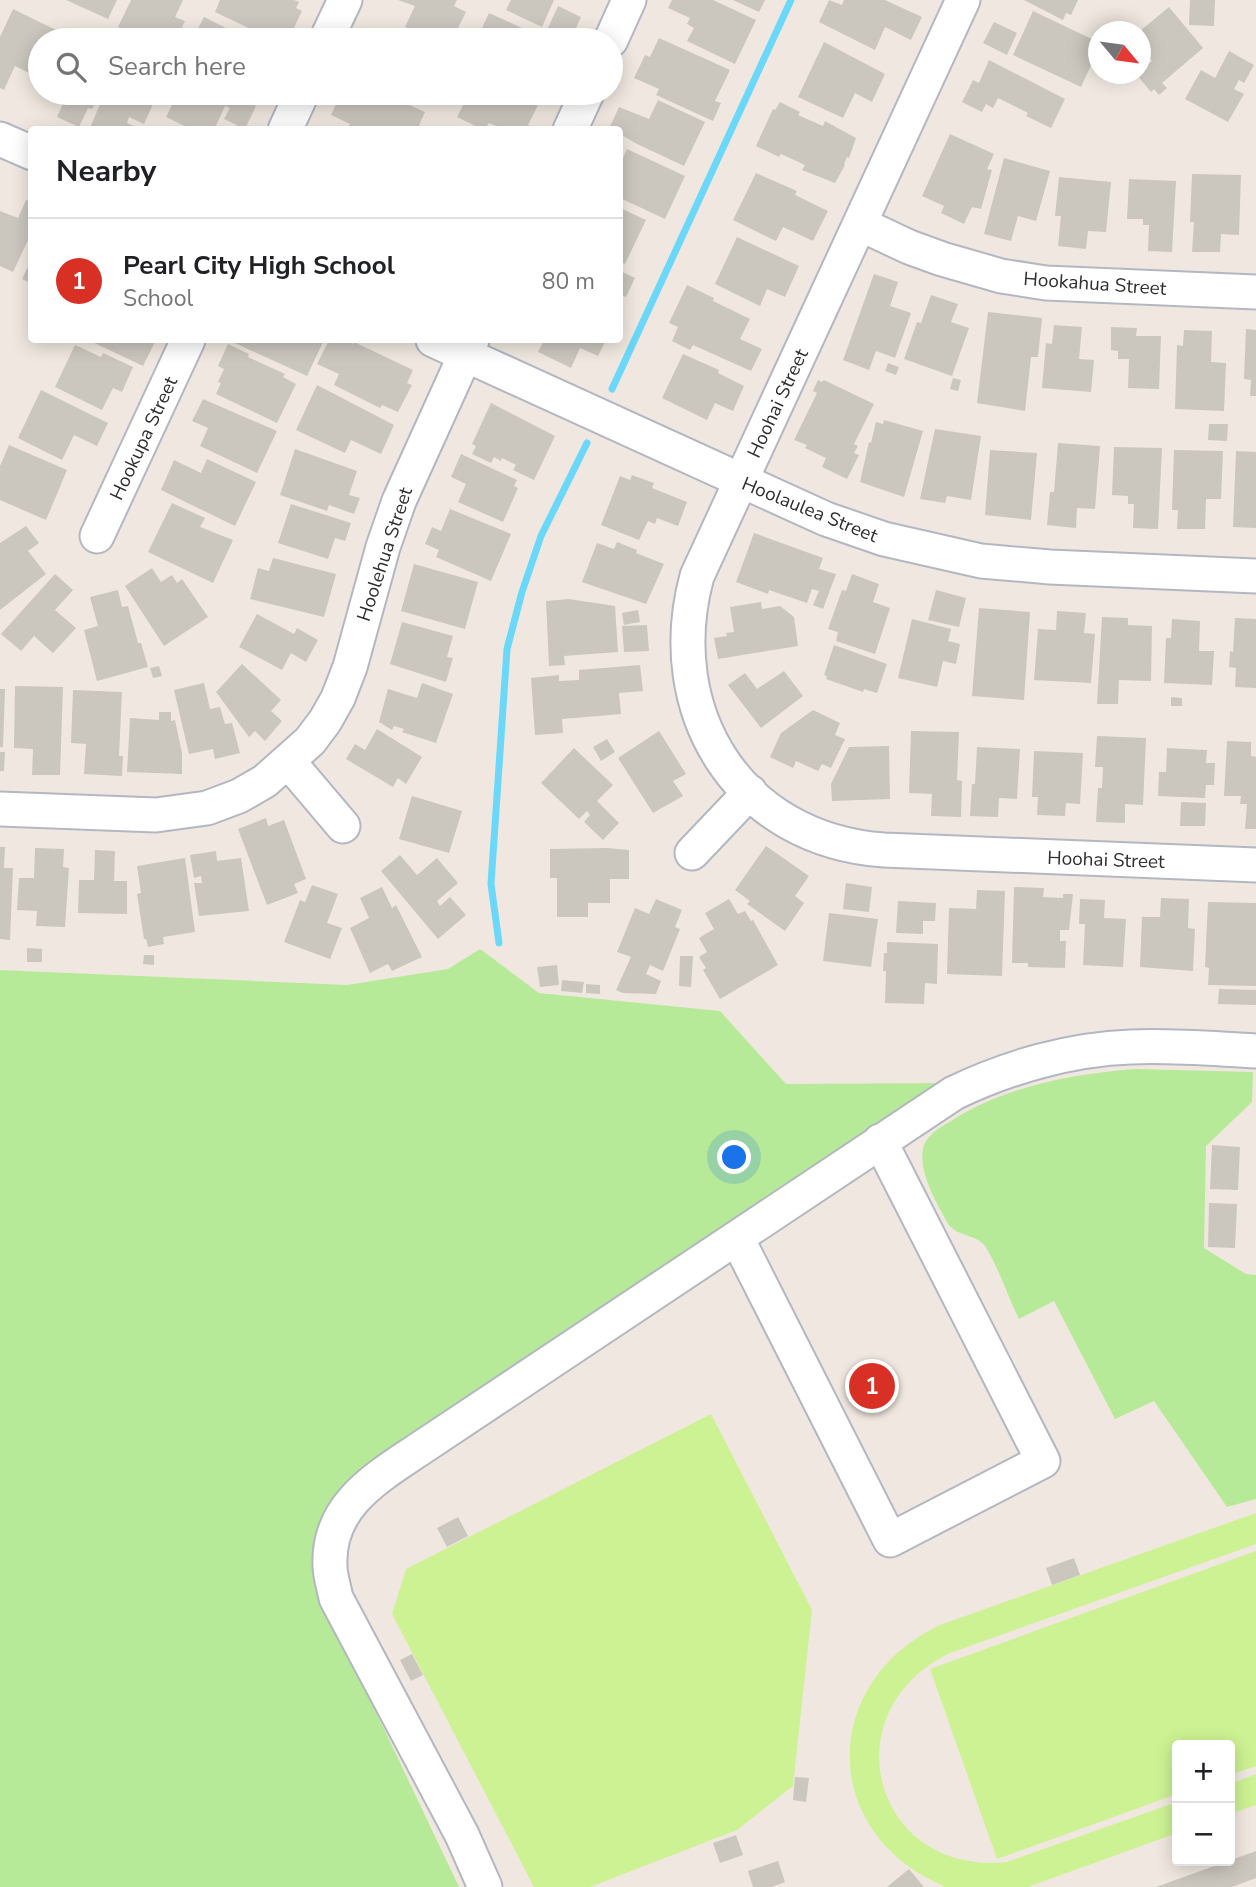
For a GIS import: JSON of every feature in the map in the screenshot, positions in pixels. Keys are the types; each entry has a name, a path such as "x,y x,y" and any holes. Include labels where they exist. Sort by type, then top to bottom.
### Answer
{"street":[{"path":"332,28 345,0"},
{"path":"616,28 629,0"},
{"name":"Hoohai Street","path":"963,0 697,576 687,621 686,653 696,710 712,743 735,777 779,817 824,840 863,849 1256,865"},
{"path":"287,126 296,105"},
{"path":"571,126 581,105"},
{"path":"0,139 28,151"},
{"name":"Hookahua Street","path":"860,224 942,259 1001,276 1046,283 1256,292"},
{"name":"Hookupa Street","path":"97,536 187,343"},
{"name":"Hoolaulea Street","path":"448,343 469,347 600,416 826,519 864,533 981,561 1050,567 1256,576"},
{"name":"Hoolehua Street","path":"0,808 156,815 207,808 239,796 265,781 310,741 338,698 350,667 383,547 399,501 469,347"},
{"path":"288,761 342,826"},
{"path":"692,853 750,792"},
{"path":"485,1887 462,1835 336,1598 330,1567 331,1547 338,1525 352,1500 366,1486 954,1093 1004,1070 1131,1047 1256,1051"},
{"path":"737,1238 890,1539 1043,1461 880,1141"}],"green space":[{"path":"480,949 539,993 720,1011 786,1084 946,1083 628,1290 349,1481 339,1634 459,1887 0,1887 0,970 347,985 448,969"},
{"path":"1135,1069 1253,1072 1252,1102 1206,1146 1204,1248 1246,1274 1256,1275 1256,1499 1227,1507 1154,1401 1115,1419 1054,1301 1019,1319 985,1246 949,1225 925,1175 922,1154 926,1141 943,1126 972,1109 1017,1090 1064,1078"},
{"path":"711,1414 812,1610 793,1786 737,1830 590,1887 534,1887 392,1614 406,1569"},
{"path":"1256,1513 1256,1544 950,1653 912,1679 889,1712 880,1748 883,1784 898,1817 925,1843 961,1859 1007,1862 1172,1804 1172,1835 1028,1887 942,1887 944,1886 903,1862 874,1831 856,1796 850,1757 855,1719 872,1683 900,1650 940,1625"},
{"path":"1256,1551 1256,1766 1235,1773 1235,1740 1172,1740 1172,1796 997,1859 930,1669"},
{"path":"1256,1774 1256,1805 1235,1812 1235,1782"}],"building":[{"path":"66,0 117,0 108,19"},
{"path":"131,0 183,0 175,17 185,21 182,28 118,27"},
{"path":"220,0 294,0 299,2 296,8 302,11 294,28 249,28 215,12"},
{"path":"398,0 457,0 454,6 466,12 458,28 407,28 405,27 415,6"},
{"path":"511,0 554,0 542,27 506,10"},
{"path":"672,0 713,0 756,20 735,64 687,41 694,28 687,24 690,18 668,8"},
{"path":"733,0 765,0 759,12"},
{"path":"829,0 842,5 844,0 885,0 922,17 911,40 885,27 875,50 819,22"},
{"path":"1024,0 1078,0 1071,15 1066,13 1063,20"},
{"path":"1190,0 1215,0 1214,26 1189,25"},
{"path":"558,6 581,17 576,28 548,28"},
{"path":"1169,7 1203,48 1162,83 1167,88 1159,95 1154,89 1151,92 1144,84 1151,84 1151,22"},
{"path":"13,9 52,28 28,28 28,72 15,66 4,90 0,88 0,37"},
{"path":"1033,11 1088,37 1088,72 1081,87 1013,55"},
{"path":"489,13 522,28 482,28"},
{"path":"204,17 226,28 198,28"},
{"path":"994,22 1017,33 1007,55 983,43"},
{"path":"659,38 730,70 715,101 721,103 713,121 656,95 659,89 634,78 645,55 650,57"},
{"path":"824,42 885,74 872,102 855,93 843,118 798,97"},
{"path":"1229,51 1254,65 1244,83 1239,80 1234,89 1244,94 1228,122 1185,99 1201,70 1215,78"},
{"path":"989,60 1065,99 1051,128 998,98 993,108 986,104 982,112 962,102 973,80 979,83"},
{"path":"658,100 705,122 684,166 623,136 623,126 610,126 619,107 649,119"},
{"path":"780,102 800,112 798,115 823,126 825,121 856,138 849,158 847,157 835,183 802,170 805,165 756,146 773,109 775,110"},
{"path":"62,105 94,105 92,109 88,108 79,126 57,117"},
{"path":"100,105 153,105 144,124 129,117 127,123 133,126 91,126"},
{"path":"172,105 256,106 246,126 239,126 224,119 230,108 225,106 216,126 185,126 166,117"},
{"path":"336,105 410,105 425,112 419,126 349,126 350,124 331,115"},
{"path":"463,105 538,105 528,125 530,126 496,126 489,123 487,126 476,126 457,117"},
{"path":"950,134 994,154 987,169 992,170 981,209 972,207 964,224 941,213 944,206 922,196"},
{"path":"627,149 685,176 665,219 623,199 623,158"},
{"path":"1004,158 1050,171 1036,221 1018,216 1011,241 984,234"},
{"path":"756,173 797,191 795,195 828,211 813,241 783,227 776,241 733,220"},
{"path":"1192,174 1241,175 1239,235 1221,234 1220,252 1192,252"},
{"path":"1059,177 1111,182 1106,232 1088,231 1086,249 1058,246 1061,216 1055,216"},
{"path":"1129,179 1176,181 1172,252 1148,251 1149,225 1143,225 1143,219 1127,219"},
{"path":"28,201 28,240 13,272 0,266 0,211 18,218"},
{"path":"623,209 646,220 625,264 623,263"},
{"path":"737,237 799,266 785,297 767,289 760,306 715,284"},
{"path":"28,266 28,282 22,279"},
{"path":"623,272 635,278 626,297 623,296"},
{"path":"874,274 898,282 890,306 911,313 895,358 876,351 869,370 843,360"},
{"path":"687,285 750,319 740,339 762,349 751,371 693,345 690,350 672,341 678,327 669,323"},
{"path":"931,295 958,304 951,322 969,328 952,376 904,359 917,322 921,323"},
{"path":"988,312 1042,318 1038,357 1031,357 1025,411 977,403"},
{"path":"1054,325 1082,327 1079,359 1094,360 1091,392 1042,388 1046,343 1052,344"},
{"path":"1111,327 1137,328 1136,336 1161,336 1159,389 1128,388 1129,359 1118,359 1118,351 1111,350"},
{"path":"1246,329 1256,330 1256,396 1250,396 1251,380 1244,379"},
{"path":"1184,330 1212,331 1211,362 1226,363 1224,411 1175,409 1177,345 1183,346"},
{"path":"94,343 154,343 143,366"},
{"path":"235,343 323,343 307,376"},
{"path":"328,343 356,343 413,370 407,383 412,385 398,412 382,405 380,408 334,385 339,374 317,364"},
{"path":"542,343 604,343 598,356 580,348 571,368 538,352"},
{"path":"228,344 249,354 248,357 285,374 283,377 296,384 277,423 216,394 224,369 218,366"},
{"path":"75,345 101,357 103,353 133,367 122,392 113,388 102,410 55,387"},
{"path":"683,354 719,370 718,373 744,386 733,411 715,403 707,420 662,398"},
{"path":"888,363 899,367 896,375 885,371"},
{"path":"953,378 961,380 958,391 950,389"},
{"path":"818,380 824,380 874,404 854,444 858,446 854,453 859,455 847,479 822,467 826,458 794,440 817,393 813,391"},
{"path":"317,385 394,425 381,454 351,440 345,453 296,430"},
{"path":"41,390 108,423 97,446 74,435 62,460 18,438"},
{"path":"203,399 277,431 257,473 200,446 208,428 192,421"},
{"path":"491,403 555,436 534,480 513,470 516,465 502,458 501,461 494,457 491,463 472,454 476,446 472,444"},
{"path":"884,420 923,431 904,497 860,482 876,422 883,424"},
{"path":"1209,424 1228,424 1227,441 1208,440"},
{"path":"935,429 981,436 971,500 947,496 945,503 920,499"},
{"path":"1058,443 1100,446 1095,509 1077,508 1076,528 1047,525 1050,492 1054,492"},
{"path":"9,445 67,470 46,520 0,500 0,466"},
{"path":"1114,447 1162,448 1158,529 1133,528 1134,504 1128,504 1128,496 1112,495"},
{"path":"295,449 357,471 349,495 360,498 354,514 329,505 327,511 280,495"},
{"path":"990,450 1037,453 1031,520 985,515"},
{"path":"1174,450 1223,451 1221,499 1206,499 1205,529 1177,529 1178,510 1172,510"},
{"path":"1236,451 1256,452 1256,528 1233,527"},
{"path":"461,454 517,480 514,486 518,488 503,522 458,502 466,484 451,477"},
{"path":"207,459 256,482 235,526 161,490 174,460 201,473"},
{"path":"632,475 654,483 652,488 687,502 678,526 657,518 655,524 648,521 639,540 601,525 620,476 630,480"},
{"path":"172,503 205,518 200,527 233,540 213,583 148,552"},
{"path":"291,504 351,523 345,541 335,538 328,559 278,543"},
{"path":"450,509 511,534 491,581 436,557 439,550 425,544 432,527 441,531"},
{"path":"26,526 39,543 28,551 46,574 0,610 0,543"},
{"path":"754,533 823,558 819,569 836,574 823,609 813,605 819,591 812,589 807,603 769,590 768,594 736,582"},
{"path":"617,542 664,564 646,604 582,582 597,543 614,549"},
{"path":"273,558 336,574 324,617 250,599 258,568 269,571"},
{"path":"414,564 478,582 465,629 401,611"},
{"path":"152,568 161,582 172,575 177,583 182,579 208,617 164,646 125,586"},
{"path":"55,574 73,590 55,610 76,628 53,653 34,636 21,651 1,634"},
{"path":"852,574 879,584 873,602 890,608 875,654 836,641 838,632 828,629 842,590 846,591"},
{"path":"118,590 122,607 128,606 148,667 97,681 84,630 98,626 90,597"},
{"path":"936,590 966,598 959,627 928,620"},
{"path":"569,599 615,606 618,652 564,656 565,665 549,666 546,601"},
{"path":"761,602 762,609 780,606 794,617 798,646 718,659 714,638 734,632 730,607"},
{"path":"979,608 1030,612 1024,700 972,696"},
{"path":"638,610 640,622 624,625 622,613"},
{"path":"1057,611 1086,613 1084,633 1095,634 1091,683 1034,680 1038,629 1056,630"},
{"path":"257,614 294,634 297,628 318,640 306,662 291,653 282,670 239,647"},
{"path":"1102,617 1128,618 1128,625 1152,626 1151,681 1119,680 1118,704 1097,704"},
{"path":"1235,618 1256,619 1256,688 1235,687 1236,668 1229,667 1230,651 1233,652"},
{"path":"912,619 951,629 948,641 960,644 956,664 943,661 937,687 898,678"},
{"path":"1172,619 1200,621 1199,651 1214,651 1212,685 1164,683 1166,638 1171,638"},
{"path":"402,622 453,636 447,657 453,658 446,682 390,664"},
{"path":"647,625 649,651 624,652 622,626"},
{"path":"834,645 887,664 877,693 864,689 863,692 826,679 827,676 824,675"},
{"path":"242,664 281,700 271,711 282,721 265,741 255,731 249,737 216,692"},
{"path":"640,665 643,691 619,693 621,714 562,719 563,733 535,735 531,678 559,675 559,681 579,680 579,670"},
{"path":"159,666 162,676 153,678 150,668"},
{"path":"784,671 803,696 761,728 728,685 745,673 757,689"},
{"path":"204,683 210,709 220,707 225,724 232,723 240,753 215,759 213,749 189,754 174,690"},
{"path":"422,683 453,694 436,743 402,732 404,729 394,726 392,730 379,722 388,689 417,698"},
{"path":"15,686 63,687 60,775 32,775 33,749 14,748"},
{"path":"0,689 5,689 3,747 0,747"},
{"path":"73,690 122,692 119,756 123,756 122,776 84,774 86,744 71,743"},
{"path":"1171,697 1182,698 1182,706 1171,706"},
{"path":"813,710 840,723 835,735 845,739 831,768 822,764 818,771 796,761 793,768 770,757 781,733"},
{"path":"159,712 171,712 171,721 175,720 182,753 182,774 127,772 130,718 159,720"},
{"path":"377,729 422,757 406,784 398,778 393,787 346,759 355,744 365,750"},
{"path":"659,731 686,774 673,781 683,796 653,813 618,758"},
{"path":"911,731 959,732 957,780 962,781 961,817 931,816 932,794 909,793"},
{"path":"1097,736 1146,738 1143,805 1125,804 1125,823 1096,822 1098,788 1102,788 1103,767 1095,767"},
{"path":"607,739 615,752 601,761 593,747"},
{"path":"1227,741 1251,742 1251,756 1256,757 1256,829 1245,829 1247,804 1240,804 1241,796 1224,796"},
{"path":"889,746 890,799 832,801 831,784 849,747"},
{"path":"977,747 1020,749 1017,799 999,798 998,817 970,816"},
{"path":"574,748 613,785 597,801 619,823 603,840 584,822 590,815 587,811 579,819 541,783"},
{"path":"1167,748 1207,750 1206,763 1215,763 1214,785 1206,785 1205,798 1158,796 1159,772 1166,772"},
{"path":"1034,751 1083,753 1080,804 1066,803 1065,816 1037,815 1038,797 1032,797"},
{"path":"0,752 5,752 4,771 0,771"},
{"path":"412,796 462,811 449,853 399,839"},
{"path":"1181,802 1206,803 1205,826 1180,826"},
{"path":"266,818 268,826 284,820 306,879 294,884 298,893 267,905 238,829"},
{"path":"766,846 809,876 795,896 804,903 785,931 747,904 750,901 735,890"},
{"path":"0,847 5,847 4,868 13,868 10,940 0,939"},
{"path":"35,848 64,849 63,867 69,868 65,927 36,926 37,911 17,910 19,878 34,878"},
{"path":"550,849 629,850 629,879 610,879 610,903 588,903 588,917 557,917 557,878 550,878"},
{"path":"95,850 115,851 114,881 127,881 127,914 78,913 79,880 94,880"},
{"path":"216,851 217,861 241,858 249,911 199,916 194,883 202,883 201,876 194,878 190,855"},
{"path":"400,855 417,875 437,858 458,883 437,901 440,906 450,897 466,915 438,939 381,871"},
{"path":"185,858 195,932 163,937 164,944 148,947 144,939 137,894 141,893 137,866"},
{"path":"846,883 872,887 869,912 843,909"},
{"path":"312,885 338,894 327,923 342,928 330,959 284,942 300,900 305,902"},
{"path":"382,887 392,908 396,905 422,957 392,971 388,964 370,973 350,928 369,918 360,898"},
{"path":"1014,887 1044,888 1043,897 1063,898 1063,894 1073,894 1069,930 1060,930 1060,941 1066,941 1065,968 1028,967 1028,963 1012,963"},
{"path":"977,890 1005,891 1002,976 947,974 949,908 976,909"},
{"path":"1161,898 1189,899 1188,928 1195,929 1193,971 1140,967 1142,917 1160,917"},
{"path":"656,899 682,910 675,927 680,929 663,971 650,965 646,974 661,981 656,994 623,993 616,990 631,957 617,952 635,908 649,914"},
{"path":"729,899 738,914 745,911 751,921 753,920 778,965 720,999 703,970 706,968 699,957 707,952 699,938 714,929 705,913"},
{"path":"1080,899 1105,900 1104,918 1126,919 1123,967 1083,965 1085,924 1079,924"},
{"path":"898,901 936,903 935,921 923,921 923,934 896,933"},
{"path":"1208,902 1256,903 1256,986 1208,985 1209,968 1205,967"},
{"path":"829,913 878,919 871,967 823,961"},
{"path":"887,942 938,944 937,984 925,983 924,1004 885,1003 886,971 883,971"},
{"path":"27,948 42,949 42,962 27,962"},
{"path":"144,955 154,955 154,965 143,964"},
{"path":"680,956 693,956 691,987 679,986"},
{"path":"557,965 559,985 540,987 537,967"},
{"path":"562,980 584,982 582,993 561,991"},
{"path":"586,984 600,985 600,994 586,993"},
{"path":"1219,989 1256,990 1256,1005 1218,1004"},
{"path":"1212,1145 1240,1147 1238,1190 1210,1189"},
{"path":"1209,1203 1237,1204 1235,1248 1208,1247"},
{"path":"458,1517 468,1536 447,1547 437,1528"},
{"path":"1074,1558 1080,1575 1052,1585 1046,1568"},
{"path":"412,1654 423,1675 411,1681 400,1660"},
{"path":"795,1777 809,1778 806,1802 793,1800"},
{"path":"736,1835 743,1855 720,1863 713,1843"},
{"path":"1256,1851 1256,1878 1232,1887 1156,1887 1214,1866 1235,1866 1235,1859"},
{"path":"778,1861 785,1882 772,1887 753,1887 748,1871"},
{"path":"909,1869 924,1887 887,1887"}],"waterway":[{"path":"612,389 791,0"},
{"path":"499,943 491,884 507,649 541,536 587,443"}],"place":[{"name":"Pearl City High School","path":"872,1386"}]}
